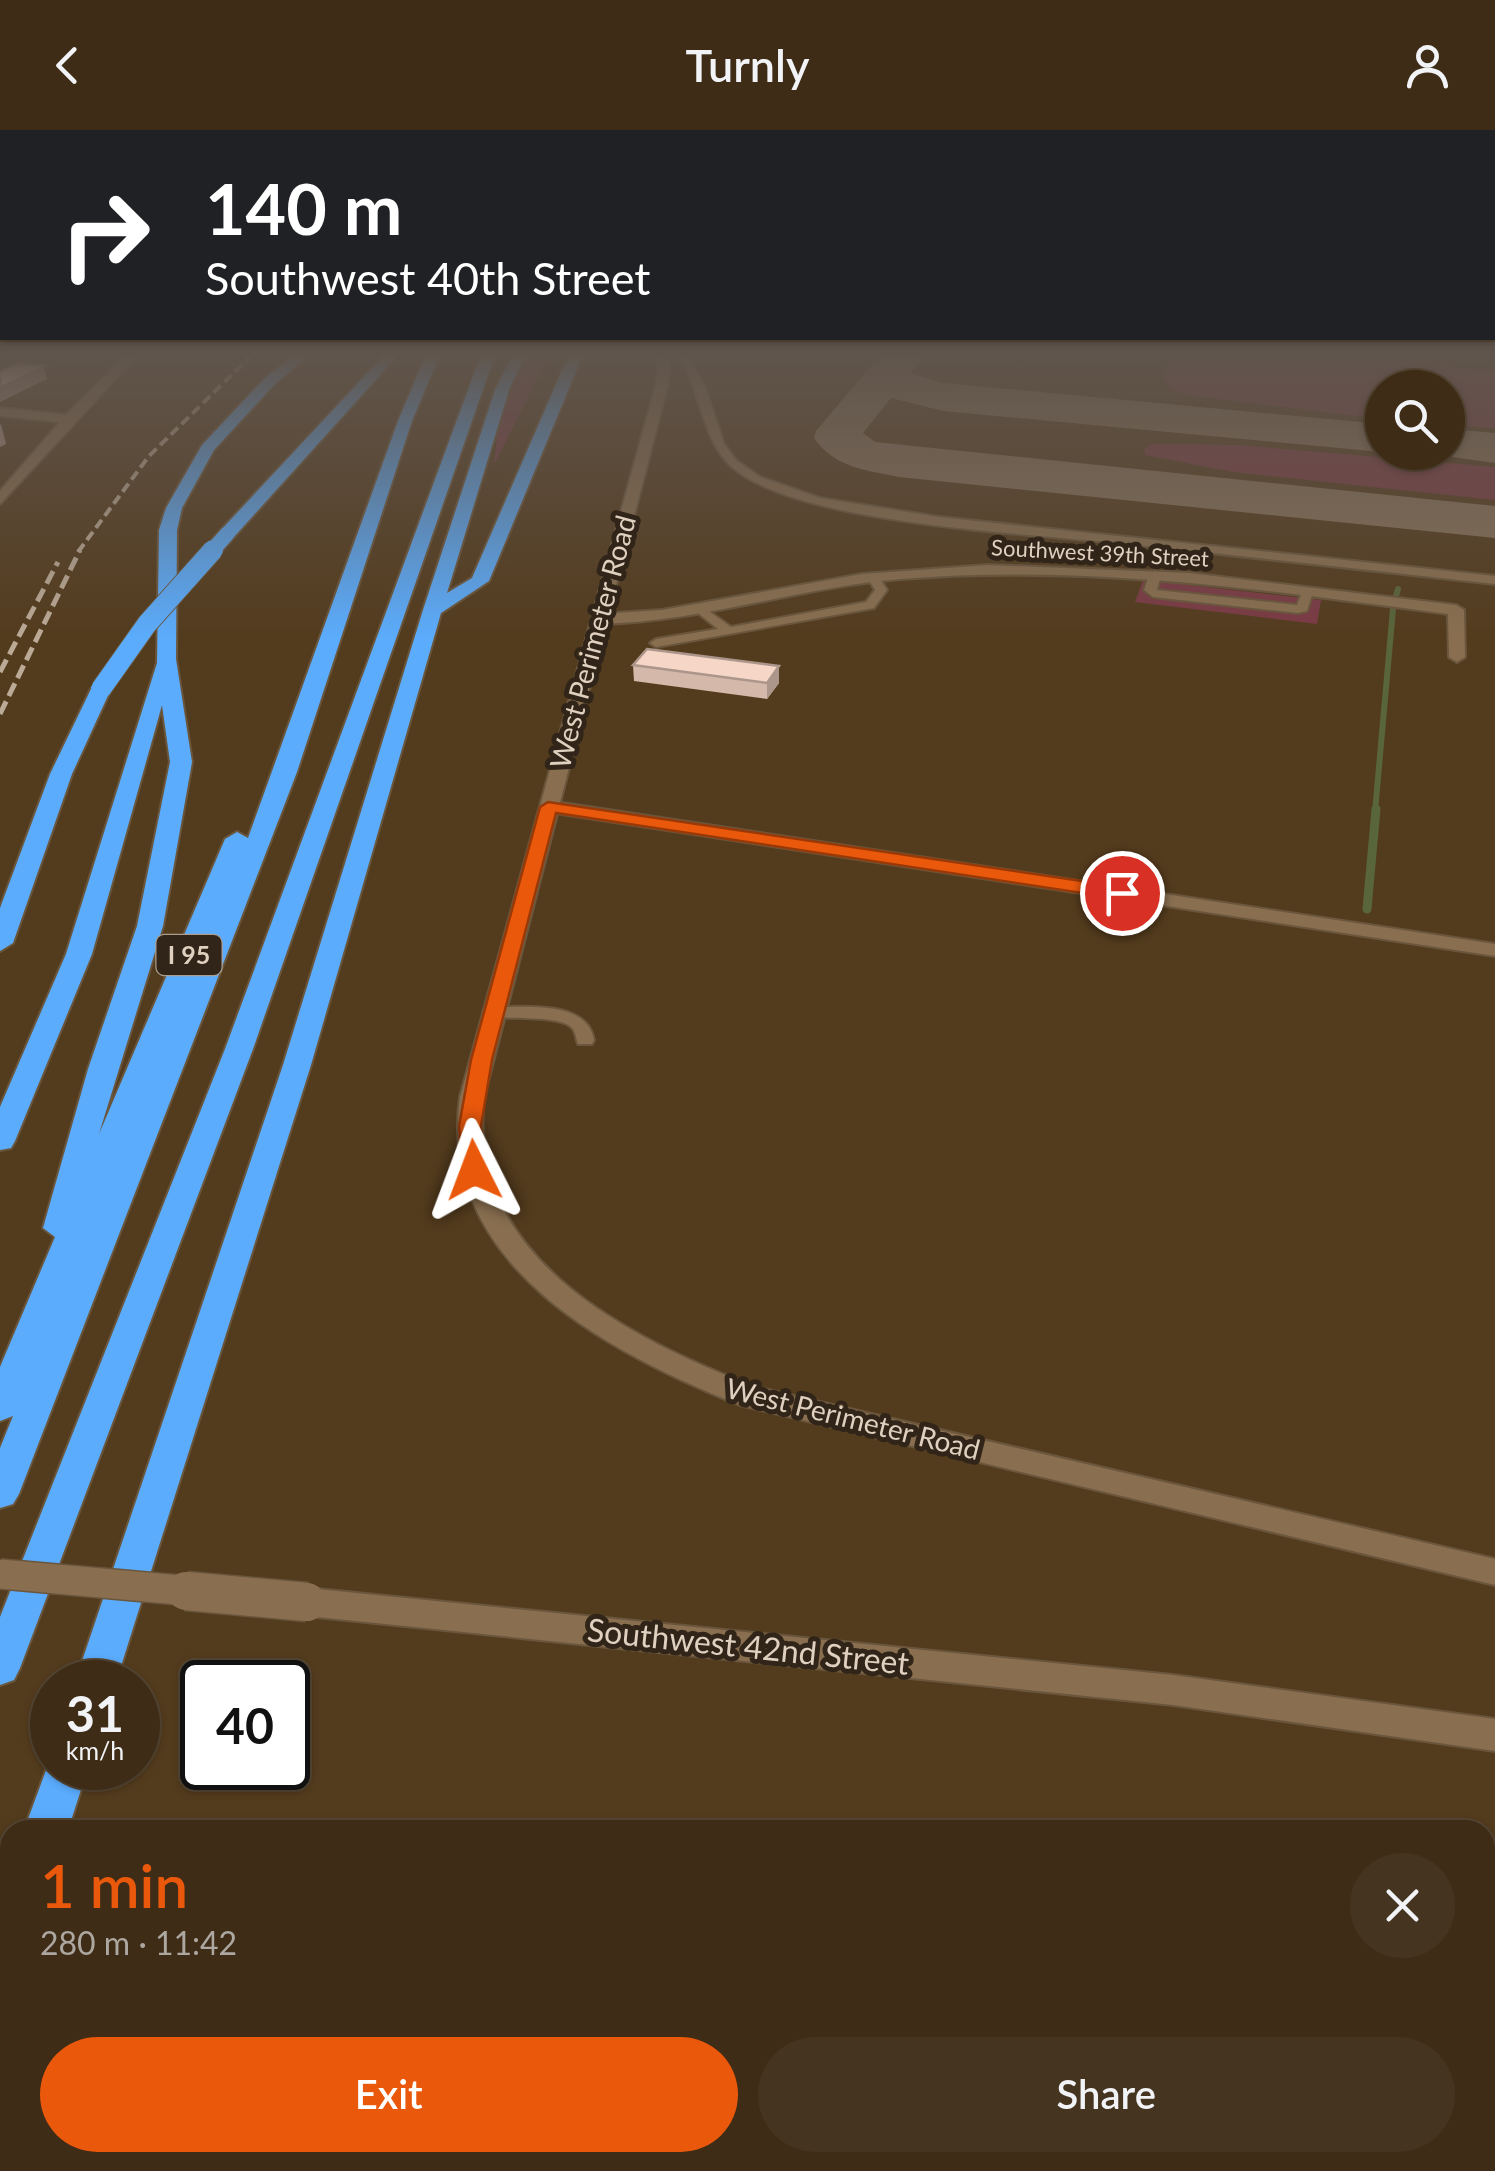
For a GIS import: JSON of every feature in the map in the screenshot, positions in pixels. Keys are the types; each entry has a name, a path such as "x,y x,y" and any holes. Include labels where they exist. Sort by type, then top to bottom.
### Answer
{"highway":[{"path":"28,1346 102,1069 150,926 169,838 182,762 166,659 168,530 174,508 208,447"},
{"path":"0,943 61,774 102,689 146,624 307,447"},
{"name":"I 95","path":"0,1408 258,789 382,447"},
{"path":"0,1494 286,772 396,447"},
{"path":"0,1668 239,1049 456,447"},
{"path":"101,1660 297,1065 484,447"},
{"path":"432,610 480,581 537,447"},
{"path":"0,1141 79,954 166,659"},
{"path":"49,1820 59,1790"}],"street":[{"path":"0,500 45,447"},
{"name":"West Perimeter Road","path":"646,447 492,1012 469,1146 474,1170 494,1217 528,1262 573,1307 637,1347 712,1383 794,1409 1495,1572"},
{"name":"Southwest 39th Street","path":"600,618 657,618 796,588 874,576 1015,569 1155,575 1456,610 1457,657"},
{"path":"548,807 1495,950"},
{"name":"Southwest 42nd Street","path":"0,1574 1173,1690 1495,1735"}],"lane":[{"path":"722,447 733,462 759,480 857,509 1495,580"},
{"path":"656,643 870,604 881,590 874,576"},
{"path":"702,610 729,631"},
{"path":"492,1012 572,1019 583,1028 585,1040"}],"shaded area":[{"path":"496,447 503,447 494,465"},
{"path":"1146,447 1265,447 1365,456 1365,470 1465,470 1465,464 1495,467 1495,500 1233,472 1145,455"},
{"path":"1143,580 1321,600 1317,624 1135,602"}],"building":[{"path":"647,649 779,666 767,683 633,665"}],"waterway":[{"path":"1396,596 1398,589"},
{"path":"1375,812 1393,609"},
{"path":"1367,909 1376,809"}],"taxiway":[{"path":"850,447 859,454 899,462 1495,522"},
{"path":"1486,447 1495,448"}],"railway":[{"path":"78,552 158,447"},
{"path":"0,714 80,550"},
{"path":"0,672 58,562"}],"route":[{"path":"474,1170 470,1126 481,1060 548,807 1122,893"}]}
